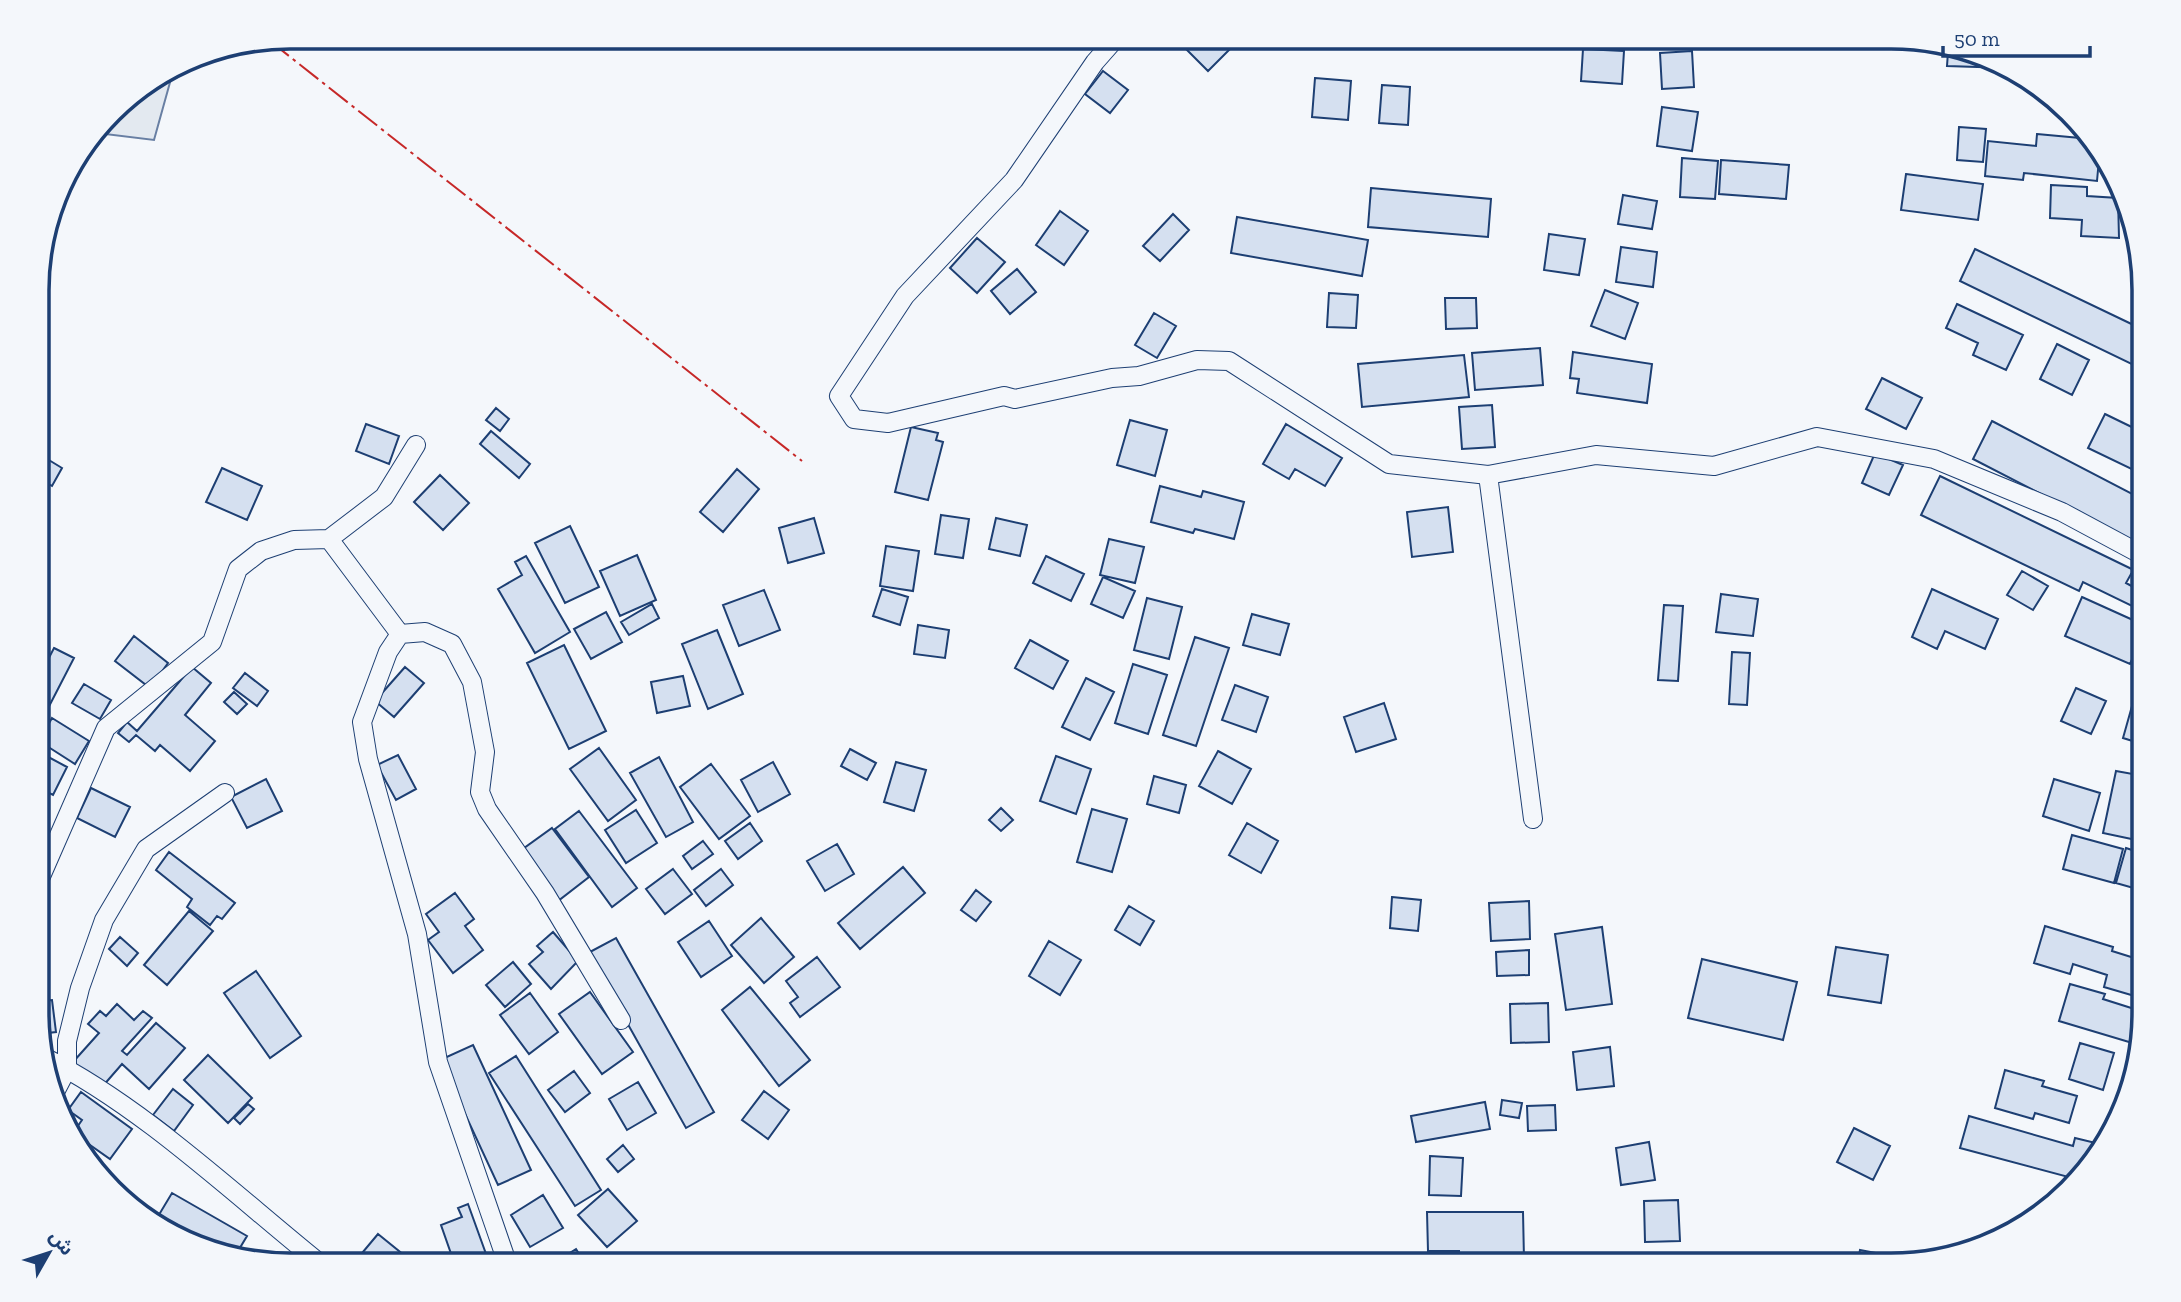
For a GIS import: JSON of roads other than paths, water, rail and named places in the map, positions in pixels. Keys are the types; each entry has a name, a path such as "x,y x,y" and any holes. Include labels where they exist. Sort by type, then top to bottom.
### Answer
{"street":[{"path":"1106,49 1014,180 905,296 839,396 854,419 888,423 1004,396 1016,399 1112,378 1139,376 1197,360 1229,361 1389,464 1488,475 1596,455 1714,466 1817,437 1934,459 2062,512 2131,548"},
{"path":"49,858 106,728 212,642 238,569 261,551 294,540 329,539 384,497 416,445"},
{"path":"1488,475 1532,819"},
{"path":"329,539 400,634"},
{"path":"400,634 425,632 452,644 472,682 485,752 480,792 487,809 545,893 621,1020"},
{"path":"400,634 388,652 362,722 368,759 417,934 438,1062 504,1253"},
{"path":"60,1082 67,1069 67,1041 80,988 104,920 146,849 225,793"},
{"path":"55,1063 136,1115 306,1253"}]}
